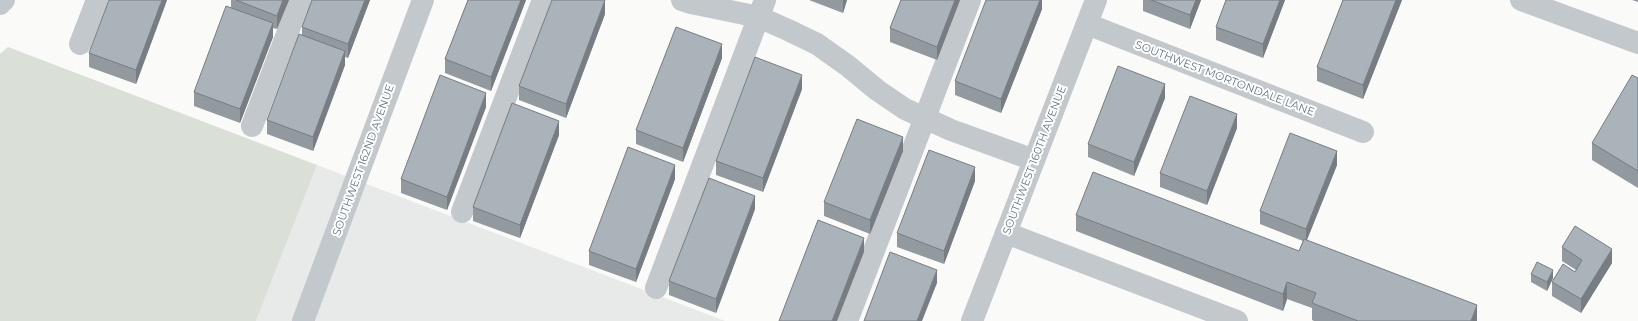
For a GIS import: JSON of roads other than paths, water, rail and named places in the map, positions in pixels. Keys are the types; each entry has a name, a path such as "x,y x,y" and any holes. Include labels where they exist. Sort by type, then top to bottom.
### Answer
{"street":[{"path":"0,4 4,0"},
{"path":"80,44 97,0"},
{"path":"252,126 300,0"},
{"name":"SOUTHWEST 162ND AVENUE","path":"303,321 423,0"},
{"path":"462,212 543,0"},
{"path":"682,0 691,3 762,9 817,44 848,66 877,90 905,109 951,130 1034,160"},
{"path":"847,321 970,0"},
{"name":"SOUTHWEST 160TH AVENUE","path":"972,321 1096,0"},
{"path":"1521,0 1638,43"},
{"path":"656,288 762,9"},
{"name":"SOUTHWEST MORTONDALE LANE","path":"1086,24 1363,132"},
{"path":"1006,233 1237,321"}]}
